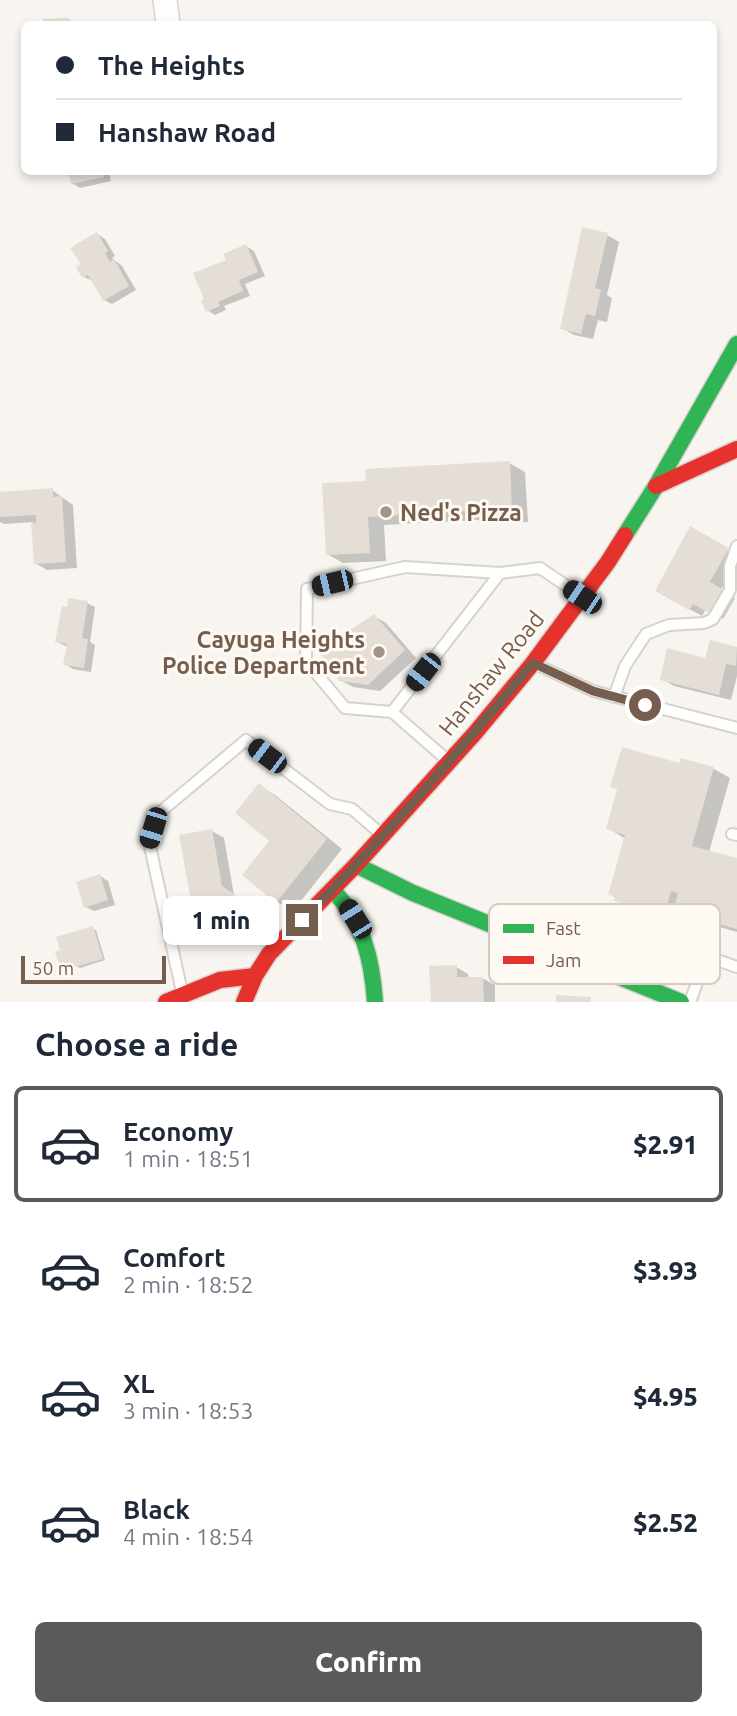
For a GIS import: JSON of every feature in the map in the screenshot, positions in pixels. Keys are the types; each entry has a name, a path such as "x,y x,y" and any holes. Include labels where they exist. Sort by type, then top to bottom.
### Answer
{"street":[{"path":"165,0 168,21"},
{"name":"Hanshaw Road","path":"244,1002 269,954 356,865 475,733 533,663 608,562 656,486 737,344"},
{"path":"696,415 710,427"},
{"path":"656,486 734,442"},
{"path":"356,865 413,893 489,924"},
{"path":"333,890 344,902 364,936 372,962 375,1002"},
{"path":"166,1002 218,979 235,975 256,976"},
{"path":"637,984 681,1002"}],"lane":[{"path":"614,697 625,666 646,634 669,625 704,623 713,619 730,590 730,566 737,546"},
{"path":"448,761 392,712 345,708 306,661 307,589 405,567 500,573 540,568 582,597"},
{"path":"392,712 500,573"},
{"path":"533,663 593,691 737,728"},
{"path":"182,995 149,842 158,814 246,740 330,804 352,808 383,835"},
{"path":"720,962 737,967"},
{"path":"691,1002 697,984"}],"building":[{"path":"69,18 69,21 43,21"},
{"path":"69,175 104,177 71,184"},
{"path":"582,227 608,233 595,288 601,290 595,316 586,314 581,334 560,329"},
{"path":"97,232 108,251 105,253 110,262 114,259 129,286 103,301 88,275 82,278 76,267 81,264 70,248"},
{"path":"246,244 258,272 239,280 243,291 218,302 220,306 206,312 201,300 204,299 193,273 226,260 223,254"},
{"path":"510,461 512,513 467,516 467,511 368,517 370,553 326,555 322,483 366,481 365,469"},
{"path":"53,488 53,497 62,496 66,562 34,564 31,523 36,523 36,515 0,517 0,492"},
{"path":"690,526 729,548 710,582 724,590 711,614 693,604 689,610 655,591"},
{"path":"68,598 88,601 82,638 88,639 84,668 63,665 67,644 55,642 62,606 67,607"},
{"path":"374,614 405,650 368,685 339,681 319,651"},
{"path":"710,640 737,647 736,666 726,664 719,695 660,680 667,648 705,658"},
{"path":"622,747 679,763 681,758 714,767 692,846 737,858 737,929 720,924 720,904 675,904 678,893 671,891 668,904 625,904 614,901 615,896 608,895 625,835 606,829 617,789 610,787"},
{"path":"259,783 327,839 276,903 242,875 269,841 235,813"},
{"path":"212,829 222,886 245,902 224,933 193,912 179,835"},
{"path":"100,874 108,900 84,908 76,882"},
{"path":"93,926 103,959 60,968 55,952 60,950 56,937"},
{"path":"457,965 457,977 483,977 484,1002 431,1002 429,966"},
{"path":"556,995 591,997 591,1002 556,1002"}],"traffic: fast":[{"path":"625,535 737,344"},
{"path":"356,865 413,893 489,924"},
{"path":"333,890 359,928 368,956 375,1002"},
{"path":"637,984 681,1002"}],"traffic: jam":[{"path":"656,486 737,449"},
{"path":"244,1002 255,976 269,954 356,865 475,733 533,663 625,535"},
{"path":"166,1002 220,980 255,976"}],"place":[{"name":"Ned's Pizza","path":"386,512"},
{"name":"Cayuga Heights Police Department","path":"379,652"}],"route":[{"path":"302,920 333,890 475,733 533,663 593,691 645,705"}]}
